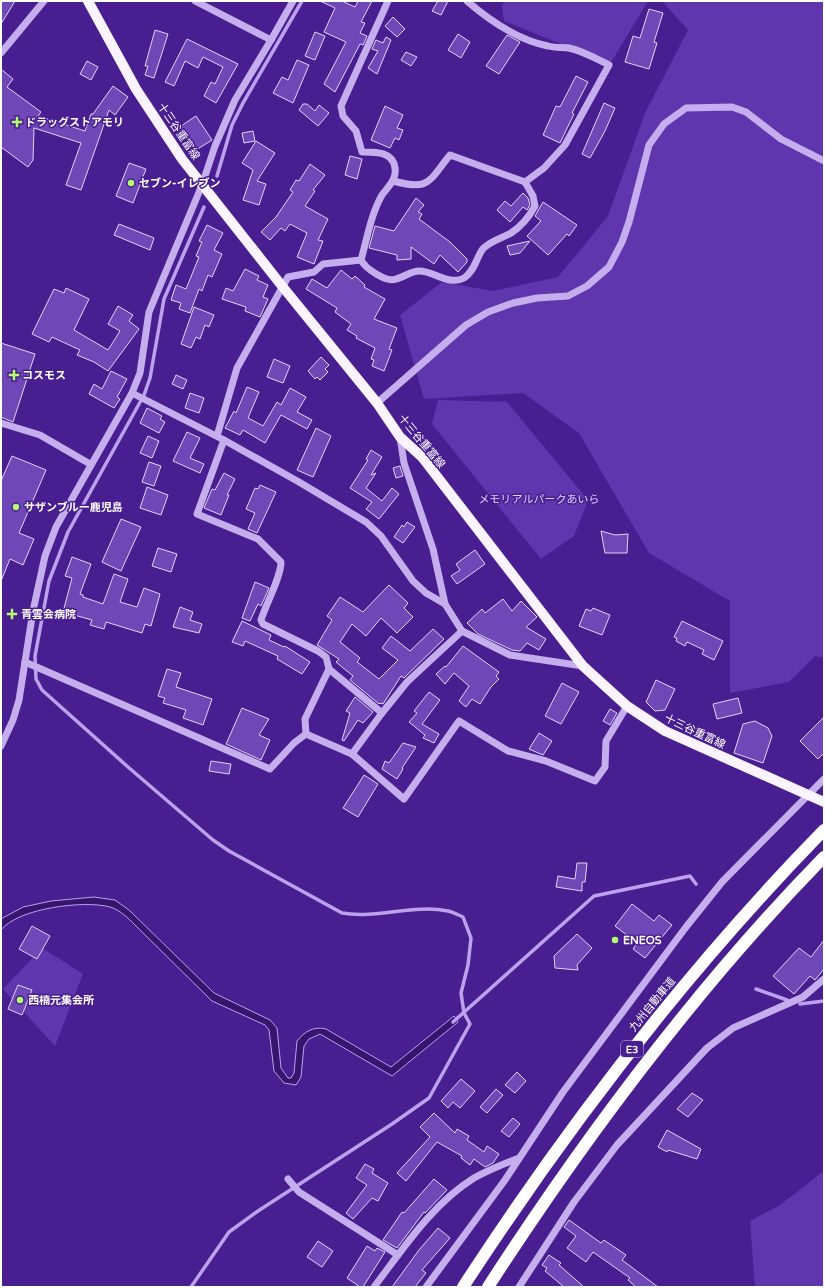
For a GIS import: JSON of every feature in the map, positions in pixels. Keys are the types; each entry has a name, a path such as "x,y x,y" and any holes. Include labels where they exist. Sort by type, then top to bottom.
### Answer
{"highway":[{"name":"九州自動車道","path":"463,1287 494,1238 585,1111 687,982 749,910 824,830"},
{"name":"E3","path":"489,1287 512,1250 554,1189 650,1057 707,986 824,857"},
{"path":"460,1287 494,1238"}],"main road":[{"name":"十三谷重富線","path":"88,1 136,89 182,159 377,403 400,437 422,457 583,666 627,706 665,731 824,802"}],"street":[{"path":"1,53 44,1"},
{"path":"196,1 271,40"},
{"path":"1,746 13,720 19,700 27,663 45,556 56,527 90,464 132,393 140,373 148,312 202,185 215,146 235,100 293,1"},
{"path":"388,1 341,106 343,116 356,131 362,152 380,152 387,155 392,160 396,168 393,182 382,196 371,223 361,260 363,265 379,276 395,280 419,271 453,280 464,278 471,271 482,250 489,244 523,224 535,206 534,196 525,182 450,155 428,182 421,186 412,186 393,182"},
{"path":"467,1 505,27 531,41 548,47 570,48 609,65 565,145 544,168 525,182"},
{"path":"377,403 471,322 488,312 513,303 537,298 568,296 587,286 609,267 622,242 629,222 649,145 664,124 686,108 711,106 732,107 739,109 746,112 781,138 824,161"},
{"path":"217,436 237,368 282,286 288,278 314,272 323,264 361,260"},
{"path":"132,393 217,436 366,522 381,536 413,581 426,593 445,604"},
{"path":"1,422 40,435 90,464"},
{"path":"400,437 404,463 433,549 445,604 462,631 510,655 583,666"},
{"path":"224,440 197,514 258,539 281,562 281,570 266,601 261,620 263,624 318,651 326,657 329,669 382,713"},
{"path":"352,754 407,682 462,631"},
{"path":"27,663 270,770 294,743 306,734"},
{"path":"306,734 305,719 329,669"},
{"path":"306,734 352,754 404,799 459,721 508,751 546,761 595,781 606,767 606,741 627,706"},
{"path":"426,1287 505,1180 568,1086 686,927 722,882 824,779"},
{"path":"519,1287 574,1202 616,1145 707,1048 733,1028 803,997 824,979"},
{"path":"374,1287 398,1255 435,1211 454,1192 488,1170 519,1158"},
{"path":"290,1180 299,1192 398,1255"}],"green space":[{"path":"507,1 648,1 610,64 504,21 502,5"},
{"path":"662,1 824,1 824,658 815,656 789,682 730,693 730,601 649,553 579,433 523,393 424,399 400,315 442,282 493,291 558,277 608,216 645,113 688,30"},
{"name":"メモリアルパークあいら","path":"438,400 507,402 588,500 574,536 541,559 432,424"},
{"path":"42,948 83,974 55,1046 3,989"},
{"path":"824,1171 824,1287 755,1287 750,1221 780,1205"}],"shaded area":[{"path":"94,897 115,900 129,910 214,993 270,1020 277,1028 281,1068 288,1078 291,1078 294,1073 297,1041 303,1034 310,1030 318,1028 326,1029 391,1067 454,1016 458,1022 392,1076 320,1034 309,1039 304,1046 301,1077 296,1085 284,1083 274,1071 269,1030 265,1025 212,1001 124,914 117,910 99,905 69,905 36,911 22,916 10,922 1,930 1,919 23,907 51,901"}],"building":[{"path":"1,1 15,1 1,24"},
{"path":"320,1 342,1 355,7 358,1 372,1 361,22 365,23 360,33 367,36 363,45 360,44 335,92 324,84 346,42 324,32 335,8"},
{"path":"438,1 448,1 441,15 432,11"},
{"path":"649,9 663,13 654,42 657,43 649,69 625,62 633,36 640,38"},
{"path":"393,17 405,29 397,37 385,26"},
{"path":"155,30 168,34 154,78 145,75 148,66 145,66"},
{"path":"315,32 325,36 315,60 305,56"},
{"path":"458,34 470,42 461,58 448,50"},
{"path":"507,35 520,42 499,74 486,66"},
{"path":"386,37 391,40 377,74 368,68 378,51 372,49 376,40 383,43"},
{"path":"187,39 238,64 216,103 204,96 211,82 215,84 223,67 203,57 198,68 185,61 174,86 165,82"},
{"path":"406,52 417,57 411,66 401,60"},
{"path":"297,60 309,65 293,103 273,93 282,77 288,80"},
{"path":"87,61 98,67 91,80 80,74"},
{"path":"1,69 13,79 7,87 41,112 38,116 85,131 91,114 93,114 113,86 128,97 115,115 109,110 81,190 66,185 81,143 34,128 33,160 28,167 1,147"},
{"path":"576,76 588,82 572,113 574,114 560,143 543,135 556,106 560,107"},
{"path":"604,103 615,108 605,131 590,158 582,154"},
{"path":"303,104 307,104 315,111 319,105 329,113 318,126 299,110"},
{"path":"385,106 403,115 397,128 403,130 399,140 395,138 390,148 371,140"},
{"path":"196,116 212,140 196,150 181,126"},
{"path":"253,131 255,141 244,143 242,133"},
{"path":"256,141 275,153 257,181 266,184 259,205 243,200 253,170 242,163"},
{"path":"350,156 362,159 357,179 345,175"},
{"name":"セブン-イレブン","path":"129,163 146,169 133,203 116,196"},
{"path":"310,164 325,175 313,190 315,191 305,206 328,219 318,240 323,241 314,264 297,257 307,233 290,224 285,231 281,228 270,240 261,232 276,217 293,192 290,190 296,180 299,181"},
{"path":"523,193 528,198 530,205 527,210 523,207 510,222 497,210 505,201 511,206"},
{"path":"416,198 424,205 418,212 422,214 419,219 450,242 467,259 467,262 458,272 440,255 434,264 411,247 411,259 397,260 397,255 369,248 375,226 394,231"},
{"path":"543,202 577,225 569,236 567,234 548,255 527,236 541,221 535,216"},
{"path":"119,224 154,238 150,250 114,235"},
{"path":"207,225 223,233 214,250 222,254 212,277 208,275 202,291 199,289 190,313 179,309 181,303 171,300 176,285 186,289 199,257 196,256 202,242 199,241"},
{"path":"530,241 520,253 510,255 507,246"},
{"path":"245,269 259,276 257,280 268,285 263,297 268,299 260,317 245,311 246,307 222,299 226,288 233,291"},
{"path":"341,270 352,279 355,276 365,285 364,287 385,299 374,319 397,328 389,349 392,350 384,371 372,366 374,360 371,359 375,348 356,338 357,336 347,330 351,324 335,312 337,308 306,289 312,279 327,288"},
{"path":"66,288 89,299 74,330 108,350 120,331 108,324 118,306 133,315 129,321 139,329 108,371 94,362 77,355 80,350 52,337 49,342 32,334 54,289 64,293"},
{"path":"194,307 214,315 209,327 205,325 200,339 196,337 191,348 181,344"},
{"name":"コスモス","path":"1,343 35,354 13,422 1,417"},
{"path":"321,357 329,365 325,369 328,372 320,380 317,377 315,379 308,371"},
{"path":"274,359 290,366 283,383 267,377"},
{"path":"111,371 127,379 117,397 120,399 114,408 89,394 94,384 102,389"},
{"path":"176,375 187,380 183,389 172,384"},
{"path":"247,387 259,392 248,418 263,426 277,402 281,405 290,388 306,397 297,412 312,420 307,429 281,415 265,443 243,430 240,435 225,428 234,411 236,413"},
{"path":"190,393 204,398 199,413 185,408"},
{"path":"147,408 162,416 160,419 165,422 159,433 140,423"},
{"path":"316,428 331,436 313,477 297,470"},
{"path":"187,432 200,438 190,458 204,464 200,473 173,461"},
{"path":"148,436 159,441 152,458 140,453"},
{"path":"371,450 382,457 371,475 376,473 366,488 382,501 392,488 399,494 379,519 366,509 372,502 350,488 368,460 366,459"},
{"name":"サザンブルー鹿児島","path":"12,456 46,470 19,533 34,539 23,565 10,559 1,581 1,481"},
{"path":"149,462 161,466 154,486 142,482"},
{"path":"400,466 403,476 396,478 393,468"},
{"path":"224,473 235,479 227,495 229,495 221,515 204,508 212,489 215,490"},
{"path":"260,485 276,492 257,533 248,529 255,513 246,509 255,488 258,489"},
{"path":"147,487 168,495 161,515 140,508"},
{"path":"121,519 141,527 121,571 102,562"},
{"path":"407,522 415,527 403,543 394,537 402,525 404,527"},
{"path":"601,531 615,535 628,534 627,553 605,553"},
{"path":"158,548 177,554 171,572 152,566"},
{"path":"475,550 485,564 457,584 451,576 460,570 456,564"},
{"path":"72,557 91,564 80,594 83,595 83,597 103,604 114,574 128,579 120,602 137,607 144,588 160,594 151,626 145,624 142,633 106,622 104,629 90,625 92,620 63,612 72,578 65,576"},
{"path":"255,582 269,588 261,606 258,604 250,621 242,618"},
{"path":"389,585 408,603 404,608 413,617 397,633 381,618 366,636 352,624 340,642 360,658 357,662 379,679 398,660 382,648 391,636 410,651 433,629 444,639 404,678 401,676 383,704 379,704 350,680 353,676 336,662 339,659 317,645 332,620 327,616 340,597 363,612"},
{"path":"503,599 512,611 521,601 537,617 526,627 546,639 539,650 527,643 520,651 512,650 478,634 467,623 482,609 485,613"},
{"path":"180,607 193,612 190,620 202,624 199,633 173,627"},
{"path":"593,608 610,615 602,635 579,626 586,609 591,611"},
{"path":"242,621 271,635 269,640 284,647 285,646 310,662 302,674 277,659 278,656 245,641 243,646 232,642"},
{"path":"682,621 723,641 714,660 702,654 704,650 687,642 685,646 676,641 677,638 674,637"},
{"path":"463,646 499,672 496,676 499,679 491,687 480,704 472,699 466,707 459,701 469,686 454,673 445,684 436,674 445,666 446,667"},
{"path":"167,669 181,673 176,687 212,699 203,725 183,718 186,710 163,703 165,698 158,696"},
{"path":"656,680 675,689 665,710 655,711 646,702"},
{"path":"562,683 579,692 561,724 545,716"},
{"path":"429,692 440,700 422,724 439,734 434,743 423,738 425,735 409,722 417,713 414,711"},
{"path":"355,697 373,712 363,723 358,720 344,741 342,740 350,713 346,711"},
{"path":"738,698 742,713 717,719 713,704"},
{"path":"242,708 269,719 259,735 270,740 261,760 226,744"},
{"path":"610,709 617,713 610,725 603,721"},
{"path":"824,717 824,753 818,759 800,741"},
{"path":"755,721 768,728 772,736 763,763 734,753 743,724"},
{"path":"539,733 552,741 543,755 529,749"},
{"path":"403,743 416,747 402,768 403,769 397,779 382,769 385,761 389,763"},
{"path":"211,761 231,764 229,774 209,771"},
{"path":"364,775 378,784 358,817 343,808"},
{"path":"577,863 587,863 585,882 582,882 582,891 556,887 558,876 575,879"},
{"path":"632,904 654,921 659,915 672,925 645,958 633,949 637,943 615,926"},
{"path":"32,926 50,936 37,959 19,949"},
{"path":"577,934 592,948 577,965 578,970 555,968 554,956"},
{"path":"824,940 824,969 815,980 810,976 794,994 773,976 799,948 811,957"},
{"name":"西楠元集会所","path":"18,985 32,990 22,1015 8,1009"},
{"path":"517,1072 526,1081 515,1093 505,1085"},
{"path":"461,1079 475,1091 460,1108 453,1102 448,1108 441,1101"},
{"path":"496,1089 503,1095 487,1113 480,1107"},
{"path":"692,1093 703,1100 688,1117 677,1109"},
{"path":"434,1113 455,1133 457,1129 469,1136 467,1140 484,1152 487,1146 499,1154 493,1163 485,1167 474,1159 470,1165 461,1158 462,1156 437,1142 406,1181 397,1173 430,1137 420,1127"},
{"path":"513,1118 520,1124 509,1137 501,1131"},
{"path":"667,1130 701,1149 697,1159 668,1150 667,1152 658,1147"},
{"path":"365,1164 374,1169 372,1173 388,1183 378,1201 372,1198 353,1219 346,1213 367,1185 356,1178"},
{"path":"434,1179 447,1190 425,1213 424,1212 397,1248 383,1240 402,1212 404,1213"},
{"path":"569,1220 601,1243 604,1240 626,1255 622,1260 658,1287 636,1287 628,1280 630,1278 593,1252 586,1262 567,1248 576,1236 564,1227"},
{"path":"438,1228 450,1238 422,1270 426,1273 415,1287 392,1287 419,1250"},
{"path":"318,1241 333,1251 322,1267 307,1257"},
{"path":"367,1246 375,1251 377,1248 385,1252 363,1287 360,1287 347,1278"},
{"path":"549,1255 561,1263 559,1265 584,1287 564,1287 545,1271 547,1268 542,1265"}],"waterway":[{"path":"217,176 232,125 243,103 302,1"},
{"path":"191,1287 229,1232 258,1211 392,1124 429,1098 470,1024 464,1013 461,993 468,965 471,938 463,917 450,911 435,909 368,914 342,913 229,851 213,840 128,767 42,690 36,679 35,656 49,581 68,532 144,395 150,378 164,299 204,207"},
{"path":"453,1022 594,896 690,876 696,884"},
{"path":"756,989 787,1000"},
{"path":"800,1004 824,1001"}],"place":[{"name":"ドラッグストアモリ","path":"17,122"},
{"name":"セブン-イレブン","path":"131,183"},
{"name":"コスモス","path":"14,375"},
{"name":"サザンブルー鹿児島","path":"16,507"},
{"name":"青雲会病院","path":"12,614"},
{"name":"ENEOS","path":"615,940"},
{"name":"西楠元集会所","path":"20,1000"}]}
